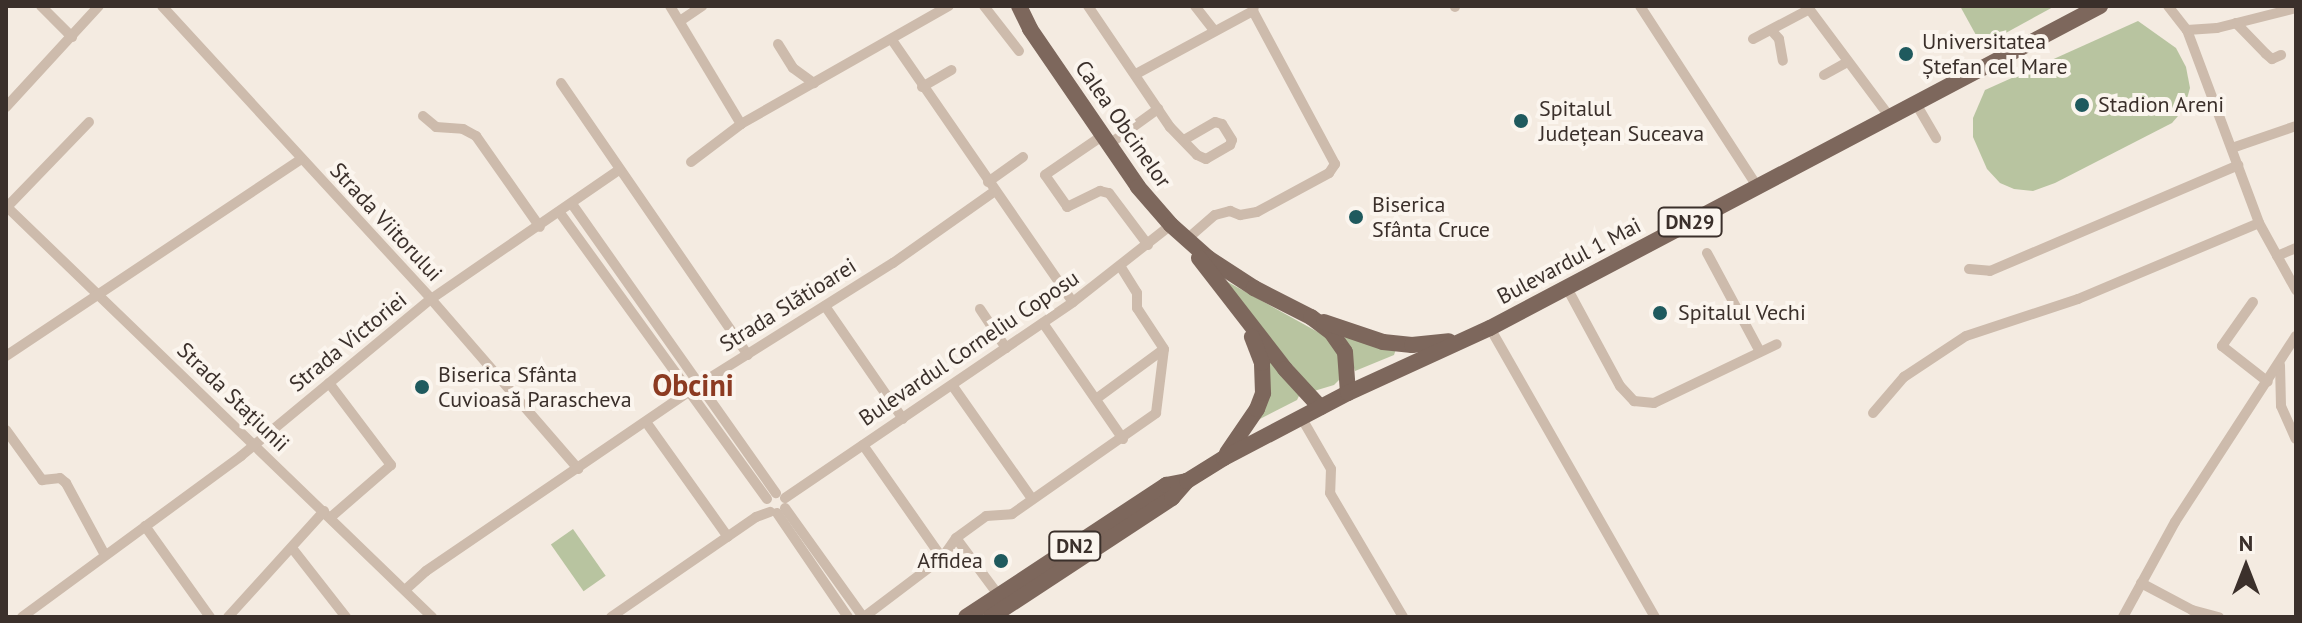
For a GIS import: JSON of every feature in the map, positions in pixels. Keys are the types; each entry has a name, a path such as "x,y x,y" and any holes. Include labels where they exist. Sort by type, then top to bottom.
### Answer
{"main road":[{"name":"Calea Obcinelor","path":"1008,6 1030,29"},
{"name":"Calea Obcinelor","path":"1019,6 1030,29 1105,140 1171,225 1231,275 1311,317 1342,346 1347,360 1348,393"},
{"name":"Bulevardul 1 Mai","path":"1224,458 1348,393 1490,328 2100,6"},
{"name":"Calea Obcinelor","path":"1186,240 1241,314 1320,407"},
{"name":"DN2","path":"991,617 1172,498 1187,481 1224,458 1257,409 1263,393 1262,363 1241,314"},
{"name":"DN29","path":"1311,317 1383,342 1412,345 1471,337"},
{"name":"DN2","path":"966,617 1166,485 1187,481"}],"street":[{"path":"41,6 72,37"},
{"path":"6,107 99,6"},
{"name":"Strada Viitorului","path":"162,6 243,90 300,160 431,299 578,469"},
{"path":"670,6 741,124"},
{"path":"680,21 702,6"},
{"path":"691,162 741,124 949,6"},
{"path":"984,6 1019,51"},
{"path":"1088,6 1158,109 1197,155 1206,159 1230,145 1231,136 1222,124 1215,122 1185,139"},
{"path":"1195,6 1214,30"},
{"path":"1640,6 1757,186"},
{"path":"2168,6 2187,30 2259,223 2296,290"},
{"path":"1136,74 1253,8 1335,164 1329,173 1257,212 1240,215 1230,211 1215,215 1186,240"},
{"path":"1753,39 1808,8 1846,63 1889,116"},
{"path":"2187,30 2236,23 2296,8"},
{"path":"2236,23 2272,59 2281,55"},
{"path":"1771,30 1779,39 1783,61"},
{"path":"892,40 1073,302"},
{"path":"778,44 793,68 814,83"},
{"path":"1824,75 1846,63"},
{"path":"922,87 952,70"},
{"path":"561,83 748,355"},
{"path":"1915,102 1936,138"},
{"path":"1148,245 1109,193 1100,191 1067,207 1045,175 1158,109"},
{"path":"423,116 436,127 463,129 476,136 540,227"},
{"path":"7,207 89,122"},
{"path":"2232,148 2296,126"},
{"name":"Strada Slătioarei","path":"405,590 426,571 700,384 825,306 992,186 1023,157"},
{"path":"6,356 300,160"},
{"path":"1969,269 1990,271 2238,165"},
{"name":"Strada Victoriei","path":"22,617 254,446 431,299 540,227 620,169"},
{"path":"572,204 700,384 848,617"},
{"name":"Strada Stațiunii","path":"7,207 429,613"},
{"path":"560,213 690,392 864,617 942,558 956,538 986,516 1006,517 1123,439 1156,413 1164,349 1137,308 1137,293 1121,267"},
{"path":"1873,413 1904,377 1966,336 2078,299 2259,223"},
{"name":"Bulevardul Corneliu Coposu","path":"611,617 1073,302 1171,225"},
{"path":"2277,256 2296,248"},
{"path":"1707,253 1760,352"},
{"path":"1567,288 1620,386 1634,401 1654,403 1777,344"},
{"path":"2253,302 2222,346 2268,382"},
{"path":"825,306 903,419"},
{"path":"980,309 1006,348"},
{"path":"1043,323 1123,439"},
{"path":"1490,328 1655,617"},
{"path":"2123,617 2175,522 2280,365 2296,336"},
{"path":"1096,399 1164,349"},
{"path":"2280,365 2281,406 2296,439"},
{"path":"228,617 327,514 391,465 329,383"},
{"path":"952,385 1032,499"},
{"path":"1301,417 1331,469 1330,493 1403,617"},
{"path":"646,422 728,537"},
{"path":"6,430 42,480 60,478 66,483 105,555"},
{"path":"863,445 942,558"},
{"path":"145,526 210,617"},
{"path":"956,538 999,596"},
{"path":"292,548 346,617"},
{"path":"2141,583 2192,610 2219,617"},
{"path":"415,617 429,613"}],"green space":[{"path":"1960,6 2055,6 1982,46"},
{"name":"Stadion Areni","path":"2138,21 2176,48 2186,67 2190,88 2184,109 2172,123 2055,183 2033,191 2014,189 2000,183 1987,169 1973,137 1973,118 1985,90"},
{"path":"1217,276 1334,341 1342,353 1341,378 1334,385 1314,391"},
{"path":"1344,336 1396,349 1394,355 1355,371"},
{"path":"1263,354 1300,394 1297,400 1256,421"},
{"path":"573,529 606,576 584,591 551,544"}],"place":[{"name":"Universitatea Ștefan cel Mare","path":"1906,54"},
{"name":"Stadion Areni","path":"2082,105"},
{"name":"Spitalul Județean Suceava","path":"1521,121"},
{"name":"Biserica Sfânta Cruce","path":"1356,217"},
{"name":"Spitalul Vechi","path":"1660,313"},
{"name":"Biserica Sfânta Cuvioasă Parascheva","path":"422,387"},
{"name":"Affidea","path":"1001,561"}],"district":[{"name":"Obcini","path":"693,385"}]}
